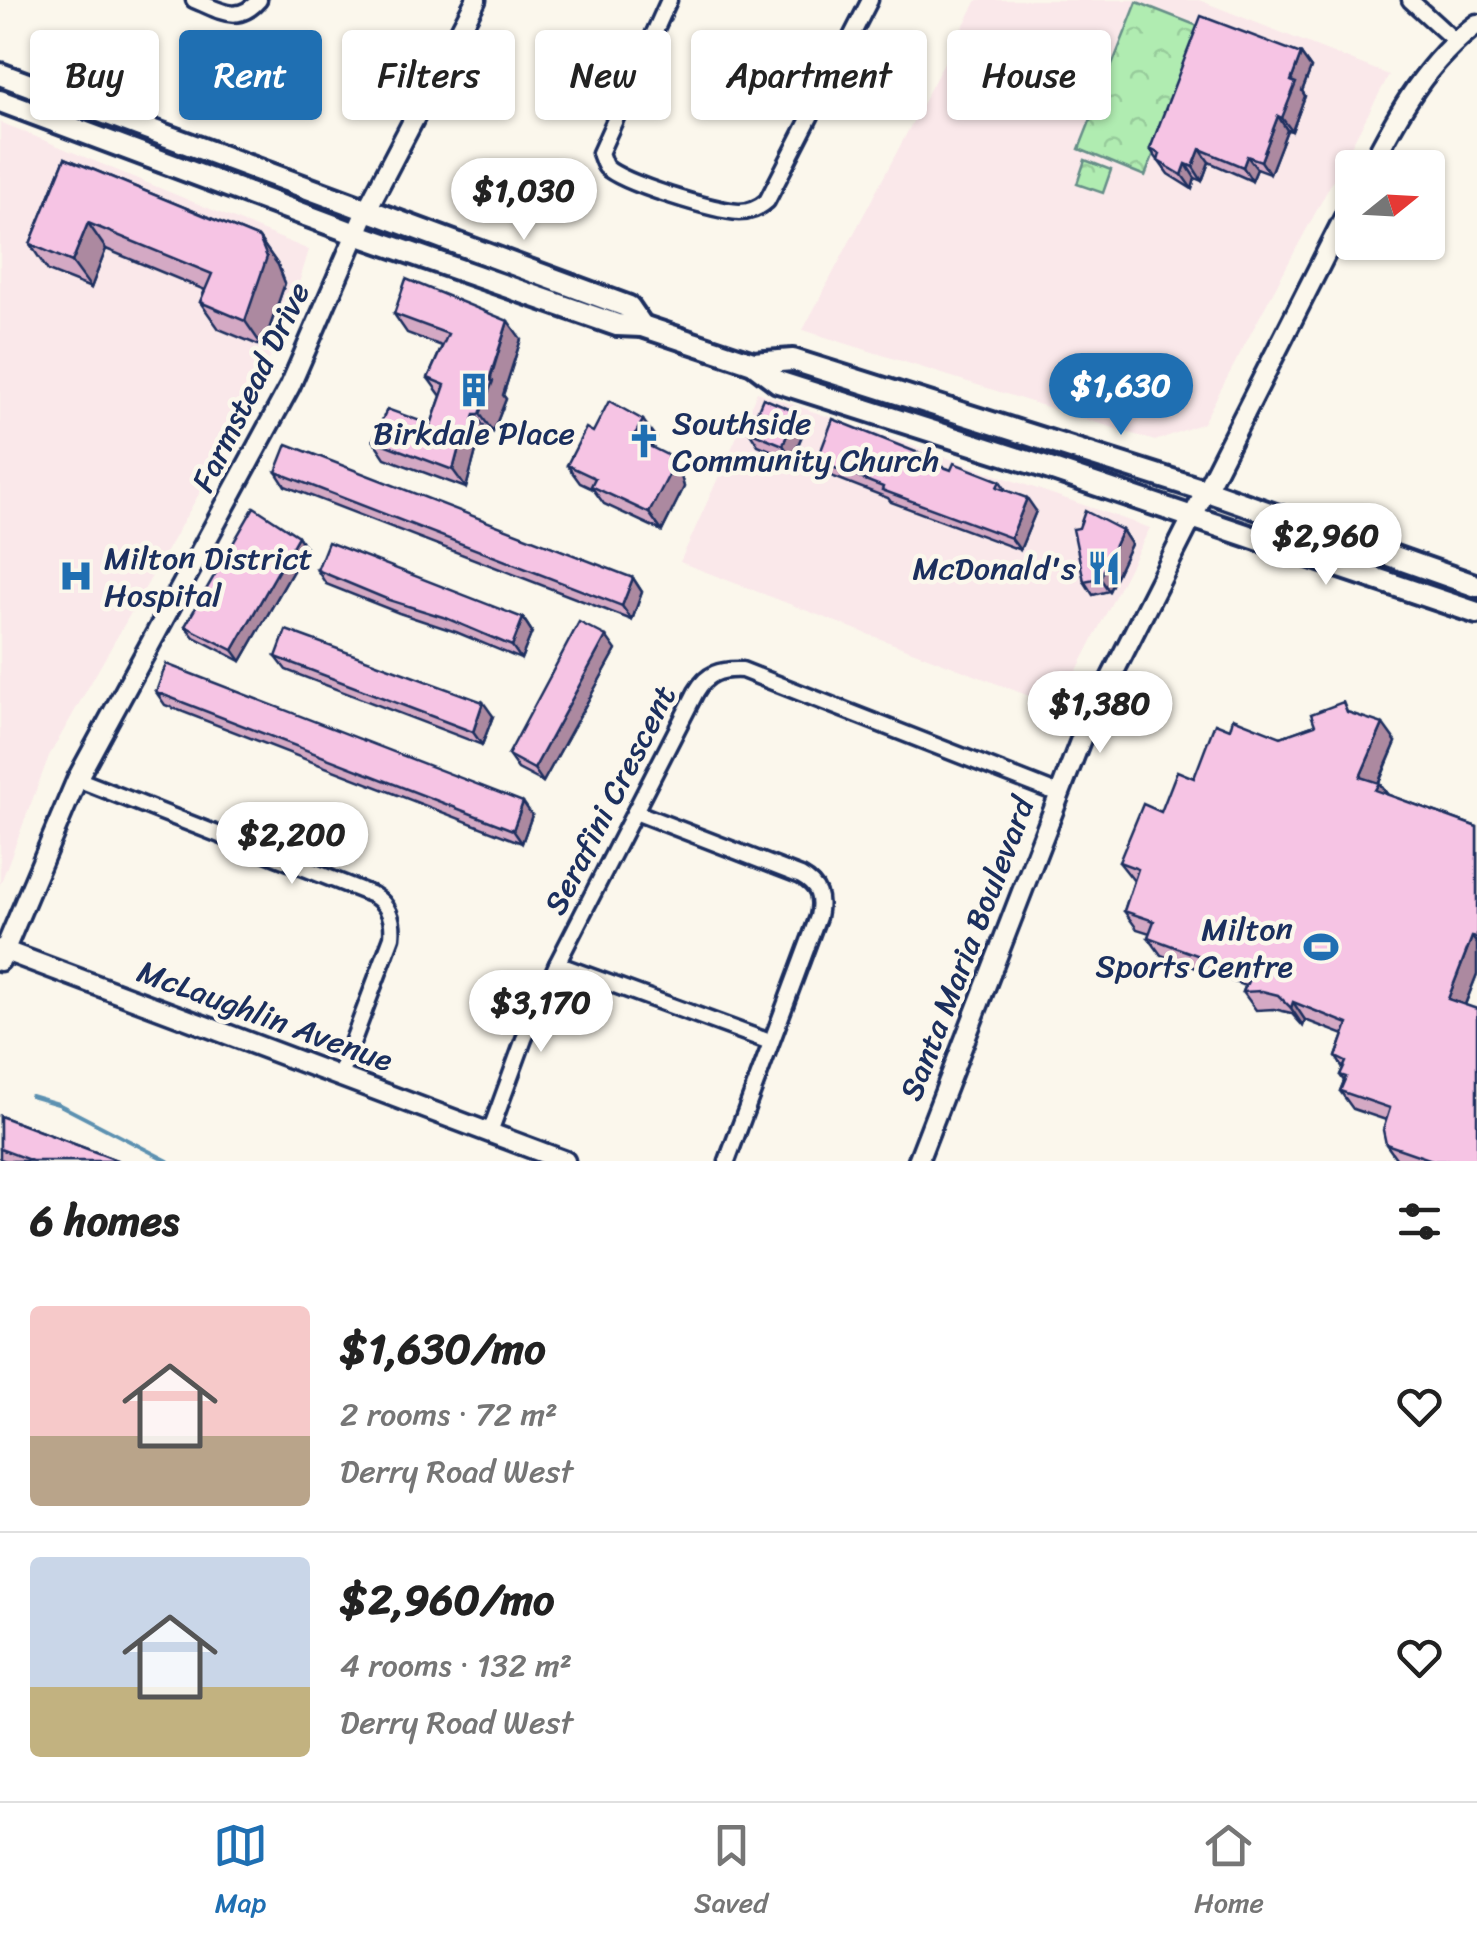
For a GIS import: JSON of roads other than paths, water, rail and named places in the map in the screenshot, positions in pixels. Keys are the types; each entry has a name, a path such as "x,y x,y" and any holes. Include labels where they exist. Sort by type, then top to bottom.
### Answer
{"main road":[{"path":"0,74 628,307 642,326"},
{"path":"0,100 356,234 618,325 642,326 754,363 778,382 1477,613"},
{"path":"754,363 792,360 1207,491 1477,586"}],"street":[{"path":"194,0 234,16 248,12 259,0"},
{"name":"Farmstead Drive","path":"1,954 77,779 290,386 366,210 476,0"},
{"path":"670,0 600,152 604,166 682,199 740,212 758,209 768,201 870,0"},
{"path":"1410,0 1456,41"},
{"path":"1380,150 1417,85 1456,41 1477,24"},
{"name":"Santa Maria Boulevard","path":"918,1161 1098,699 1335,236"},
{"name":"Serafini Crescent","path":"490,1132 557,964 703,680 726,670 742,670 1059,794"},
{"path":"77,779 372,895 386,906 393,925 392,936 340,1075"},
{"path":"635,812 813,882 819,894 818,916 727,1161"},
{"name":"McLaughlin Avenue","path":"1,954 340,1075 565,1161"},
{"path":"557,964 770,1042"}],"waterway":[{"path":"31,1096 58,1104 168,1161"}],"place":[{"name":"Birkdale Place","path":"474,390"},
{"name":"Southside Community Church","path":"644,441"},
{"name":"McDonald's","path":"1104,568"},
{"name":"Milton District Hospital","path":"76,576"},
{"name":"Milton Sports Centre","path":"1321,947"}]}
